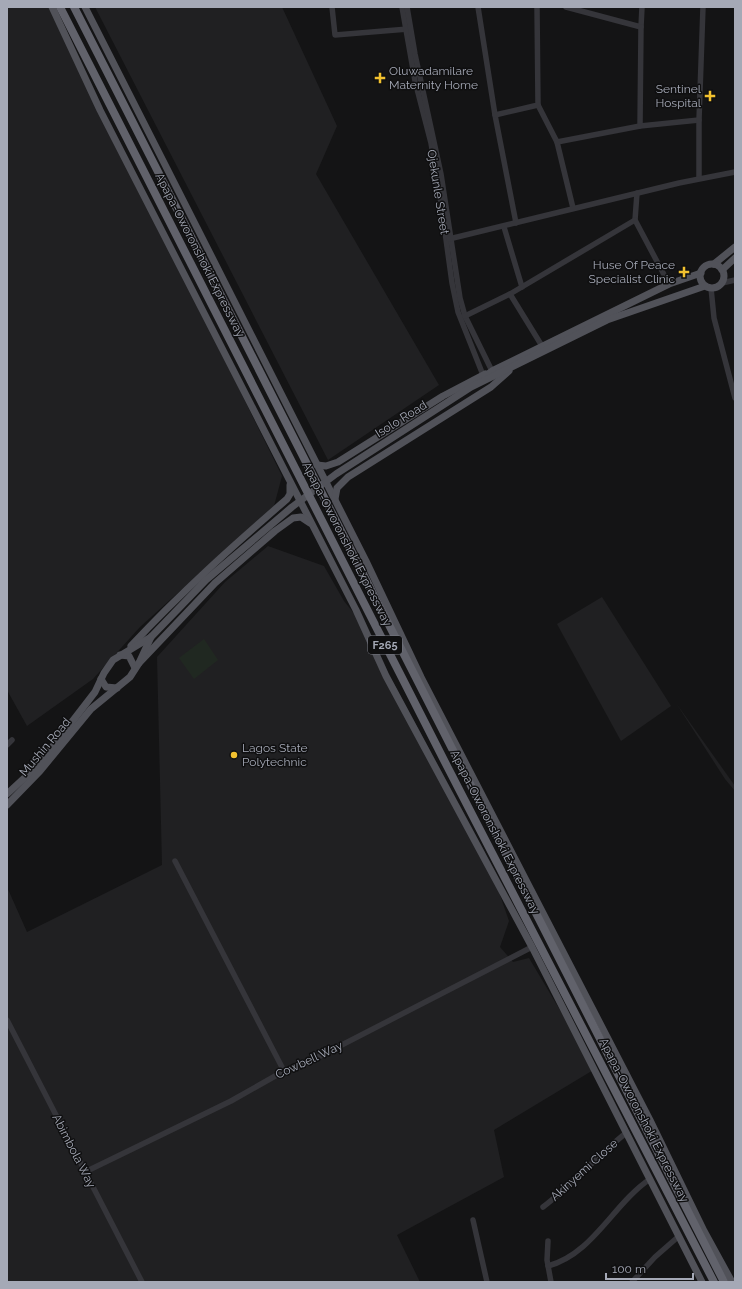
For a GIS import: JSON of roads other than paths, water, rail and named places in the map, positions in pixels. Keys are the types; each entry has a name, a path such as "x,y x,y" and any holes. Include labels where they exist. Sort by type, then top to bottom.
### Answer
{"highway":[{"name":"Apapa-Oworonshoki Expressway","path":"60,7 448,768 714,1282"},
{"name":"Apapa-Oworonshoki Expressway","path":"74,7 724,1282"}],"main road":[{"name":"Apapa-Oworonshoki Expressway","path":"52,7 103,116 356,610 386,676 532,947 702,1282"},
{"name":"Apapa-Oworonshoki Expressway","path":"85,7 335,499 421,677 650,1120 704,1231 732,1282"},
{"path":"317,465 326,466 338,462 425,407 492,370 669,284 700,273 704,267 714,264 735,247"},
{"path":"722,270 735,258"},
{"path":"700,273 701,280 708,287 717,287 722,282 724,276 722,270 714,264"},
{"name":"Isolo Road","path":"151,637 206,580 287,511 336,474 471,387 607,320 708,287"},
{"path":"335,499 337,488 348,477 491,387 515,366"},
{"path":"471,387 492,370"},
{"path":"123,653 175,598 287,499 290,494 290,483"},
{"path":"137,666 215,583 275,531 290,519 296,517 305,518 311,524"},
{"path":"80,717 96,692 101,678 109,664 123,653 151,637"},
{"path":"80,717 130,677 151,637"},
{"path":"123,653 129,656 137,666"},
{"path":"101,678 106,687 117,688"},
{"name":"Mushin Road","path":"7,794 35,768 80,717"},
{"name":"Mushin Road","path":"7,805 40,771 80,717"}],"street":[{"path":"332,7 335,35 408,29"},
{"name":"Ojekunle Street","path":"402,7 441,174 449,240 452,283 458,312 483,375"},
{"name":"Ojekunle Street","path":"408,7 408,29"},
{"path":"478,7 495,115 516,223"},
{"path":"537,7 538,105 557,142 573,208"},
{"path":"566,7 641,27"},
{"path":"640,126 642,7"},
{"path":"699,178 699,120 703,7"},
{"path":"495,115 538,105"},
{"path":"557,142 640,126 699,120"},
{"path":"449,240 573,208 699,178 735,172"},
{"path":"637,193 635,220 669,284"},
{"path":"465,316 510,294 635,220"},
{"path":"504,227 522,287"},
{"name":"Ojekunle Street","path":"449,240 465,316 492,370"},
{"path":"722,282 735,280"},
{"path":"708,287 714,318 735,398"},
{"path":"510,294 542,346"},
{"path":"7,745 12,740"},
{"path":"175,861 284,1071"},
{"name":"Cowbell Way","path":"85,1172 231,1101 284,1071 301,1066 532,947"},
{"name":"Abimbola Way","path":"7,1020 142,1282"},
{"name":"Akinyemi Close","path":"543,1207 561,1193 596,1158 626,1133"},
{"path":"548,1266 569,1258 580,1250 636,1191 650,1179"},
{"path":"473,1220 487,1282"},
{"path":"632,1282 655,1257 679,1236"},
{"path":"548,1241 548,1266 551,1282"}],"place":[{"name":"Oluwadamilare Maternity Home","path":"380,78"},
{"name":"Sentinel Hospital","path":"710,96"},
{"name":"Huse Of Peace Specialist Clinic","path":"684,272"},
{"name":"Lagos State Polytechnic","path":"234,755"}]}
